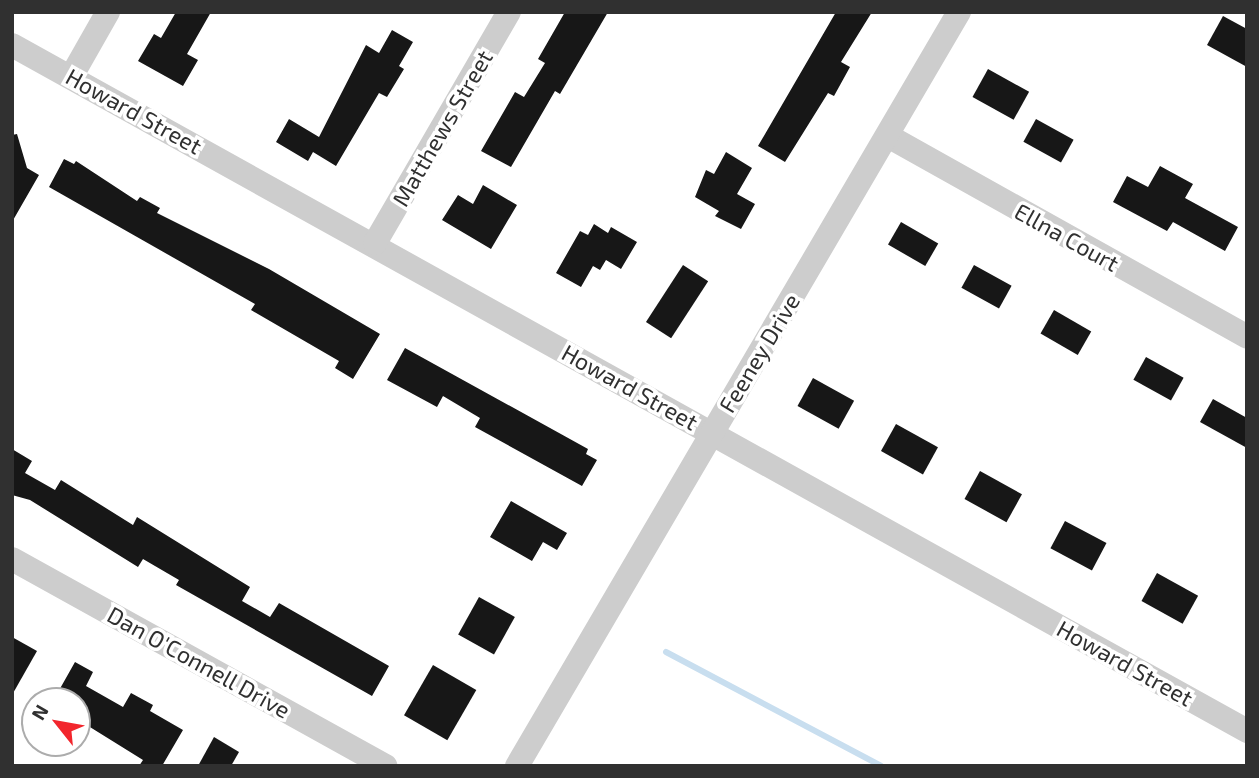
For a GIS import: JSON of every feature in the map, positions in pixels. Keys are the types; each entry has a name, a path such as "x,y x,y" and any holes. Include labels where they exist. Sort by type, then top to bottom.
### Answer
{"street":[{"path":"71,77 108,12"},
{"name":"Matthews Street","path":"374,243 509,12"},
{"name":"Feeney Drive","path":"517,766 959,12"},
{"name":"Howard Street","path":"12,45 374,243 1247,731"},
{"name":"Ellna Court","path":"888,136 1247,337"},
{"name":"Dan O'Connell Drive","path":"12,559 386,766"}],"building":[{"path":"176,12 211,12 187,54 198,60 183,86 138,61 154,34 161,38"},
{"path":"565,12 608,12 560,94 555,91 511,167 481,151 515,92 524,97 545,63 538,59"},
{"path":"836,12 872,12 841,62 850,67 834,96 828,93 785,162 758,146"},
{"path":"1223,16 1247,29 1247,67 1207,45"},
{"path":"392,30 413,42 399,66 404,69 387,97 379,93 336,166 313,152 308,161 276,142 289,119 319,137 366,45 379,53"},
{"path":"988,69 1029,92 1014,120 972,97"},
{"path":"1036,119 1074,140 1061,163 1023,142"},
{"path":"17,134 27,168 39,175 12,222 12,135"},
{"path":"726,152 752,168 737,194 755,204 741,229 715,216 719,211 695,197 706,170 714,174"},
{"path":"64,159 74,164 76,161 137,201 140,197 160,208 157,213 269,269 380,334 353,379 335,368 339,361 251,310 255,304 49,187"},
{"path":"1160,166 1193,184 1185,198 1238,227 1225,251 1173,222 1167,231 1113,202 1127,176 1148,187"},
{"path":"483,185 517,205 491,249 442,220 458,195 473,204"},
{"path":"901,222 938,243 925,266 888,245"},
{"path":"594,224 608,233 611,227 637,242 621,269 606,260 600,270 593,266 581,287 556,273 580,231 588,235"},
{"path":"683,265 708,281 671,338 646,322"},
{"path":"974,265 1012,286 999,309 961,288"},
{"path":"1054,310 1091,332 1078,355 1040,333"},
{"path":"405,348 588,449 586,454 597,460 582,486 475,427 480,418 443,396 437,407 387,380"},
{"path":"1146,357 1184,378 1171,401 1133,380"},
{"path":"813,378 854,401 839,429 797,406"},
{"path":"1213,399 1247,418 1247,448 1200,422"},
{"path":"896,424 938,447 923,474 881,451"},
{"path":"12,449 32,461 25,473 55,490 61,480 133,525 137,517 250,587 242,601 270,617 279,603 389,666 372,696 176,585 179,580 143,559 138,567 30,500 12,495"},
{"path":"980,471 1022,494 1006,522 964,499"},
{"path":"511,501 567,533 557,550 543,542 532,561 490,537"},
{"path":"1065,521 1106,543 1092,570 1050,548"},
{"path":"1157,573 1198,596 1183,624 1141,601"},
{"path":"479,597 515,617 494,654 458,635"},
{"path":"12,637 37,651 12,695"},
{"path":"75,662 93,672 88,687 61,687"},
{"path":"433,665 476,690 447,740 404,715"},
{"path":"91,689 123,707 131,693 153,705 150,711 183,730 162,766 139,766 143,760 91,728"},
{"path":"214,737 239,752 231,766 198,766"}],"waterway":[{"path":"666,652 881,766"}]}
